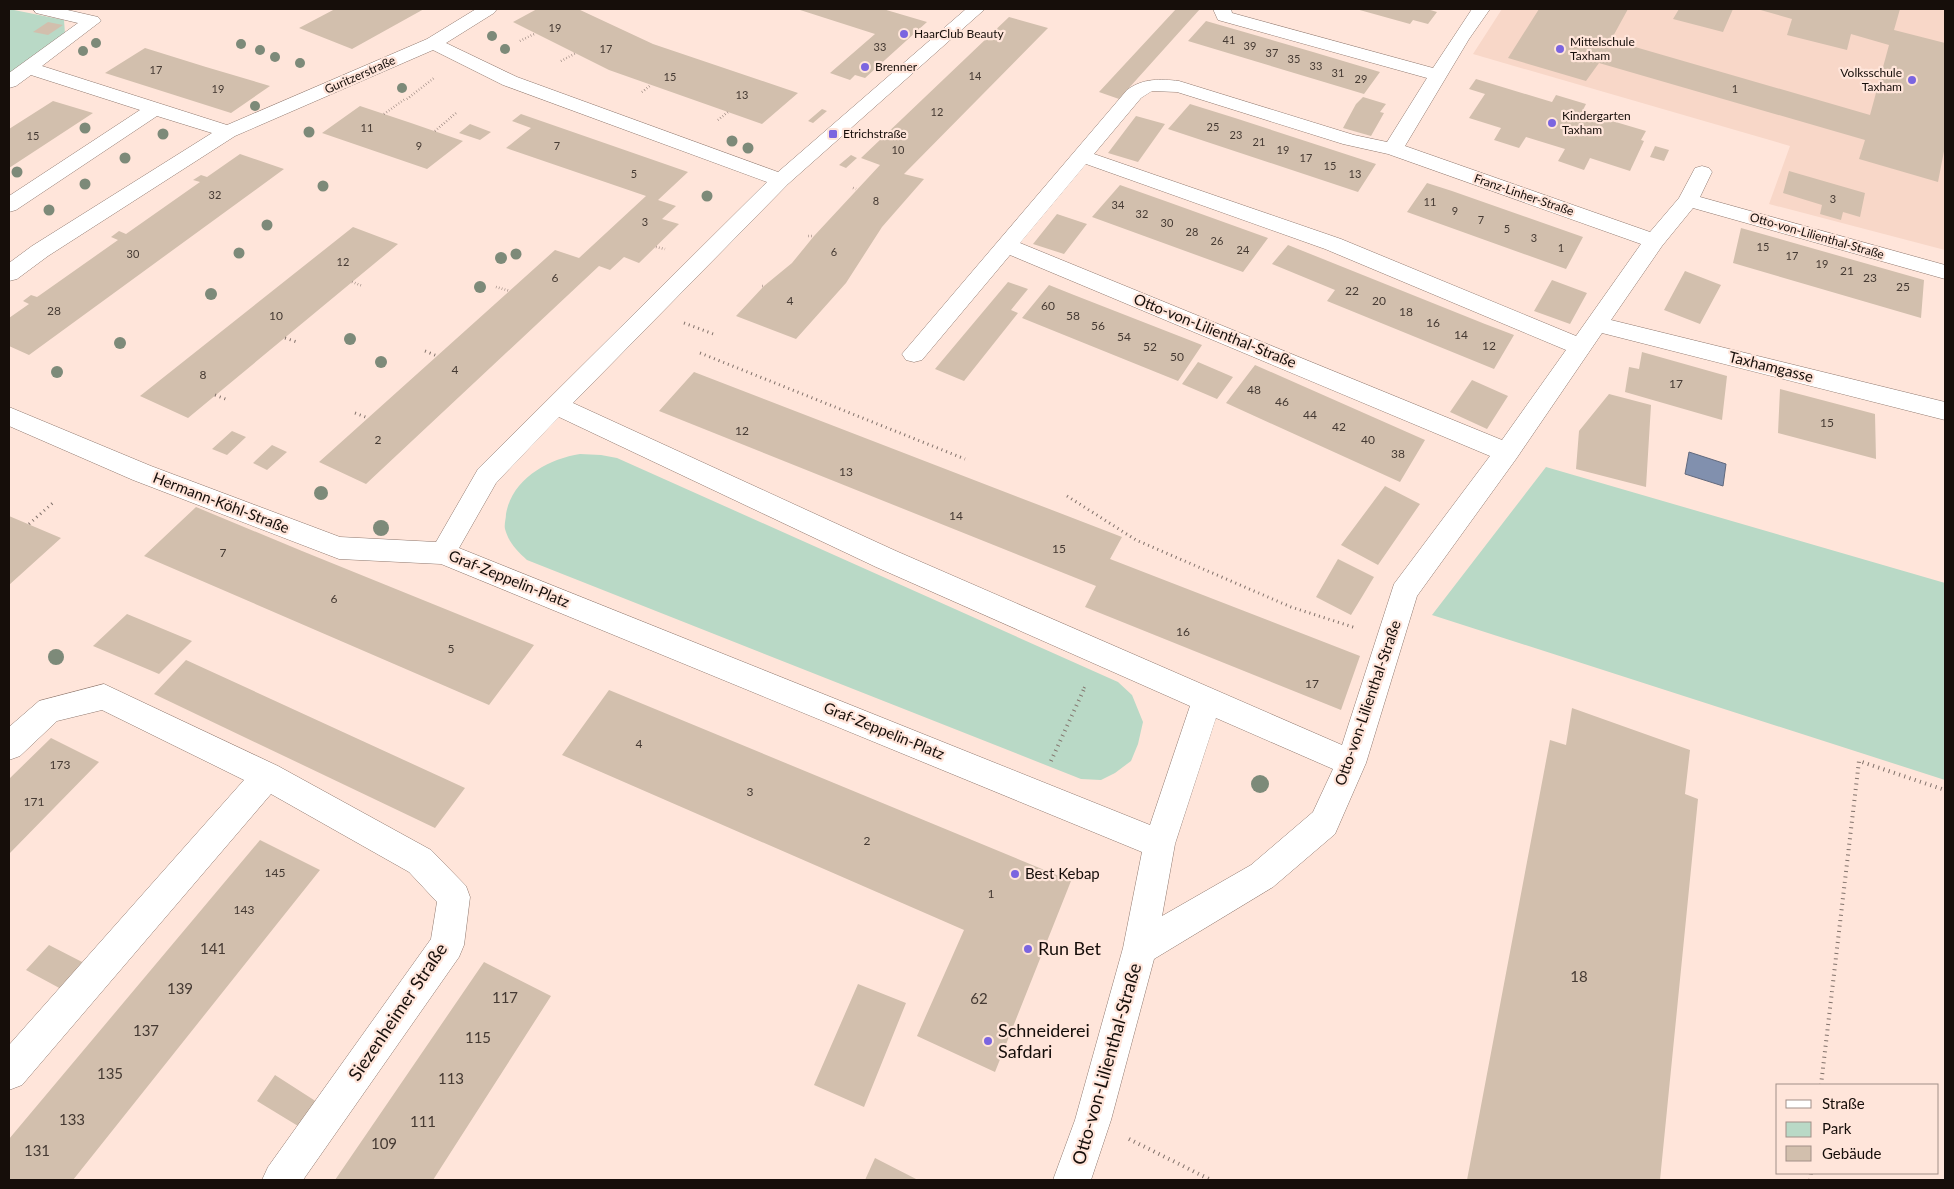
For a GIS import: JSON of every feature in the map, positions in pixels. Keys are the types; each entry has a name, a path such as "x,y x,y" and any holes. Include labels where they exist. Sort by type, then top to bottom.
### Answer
{"street":[{"path":"9,82 92,21 42,9"},
{"name":"Guritzerstraße","path":"9,274 40,251 228,132 433,43 488,9"},
{"path":"976,9 781,180 556,405 886,560 1350,763"},
{"path":"1222,9 1224,16 1437,75"},
{"path":"1393,149 1460,38 1481,9"},
{"path":"433,43 510,81 781,180"},
{"path":"28,68 228,132"},
{"name":"Franz-Linher-Straße","path":"1082,156 1141,88 1150,85 1179,87 1350,140 1393,149 1654,241"},
{"path":"9,205 154,108"},
{"path":"914,354 1082,156 1333,244 1580,347"},
{"name":"Otto-von-Lilienthal-Straße","path":"1140,948 1262,876 1324,823 1350,763 1392,639 1404,592 1507,452 1654,241 1688,200 1702,172"},
{"name":"Otto-von-Lilienthal-Straße","path":"1688,200 1945,272"},
{"name":"Otto-von-Lilienthal-Straße","path":"1006,245 1507,452"},
{"name":"Taxhamgasse","path":"1597,324 1945,411"},
{"name":"Graf-Zeppelin-Platz","path":"556,405 487,476 443,552 1159,844"},
{"name":"Hermann-Köhl-Straße","path":"9,416 142,473 340,548 443,552"},
{"name":"Siezenheimer Straße","path":"9,746 49,710 104,697 267,776 420,861 454,897 447,945 281,1180"},
{"path":"1159,844 1208,700"},
{"path":"9,1072 267,776"},
{"name":"Otto-von-Lilienthal-Straße","path":"1072,1180 1093,1120 1140,948 1159,844"}],"path":[{"path":"520,41 536,33"},
{"path":"561,61 576,54"},
{"path":"642,92 651,85"},
{"path":"384,114 405,98"},
{"path":"718,120 728,112"},
{"path":"435,131 456,113"},
{"path":"808,236 814,236"},
{"path":"352,282 363,286"},
{"path":"496,287 510,291"},
{"path":"286,338 297,342"},
{"path":"425,351 437,356"},
{"path":"700,353 965,459"},
{"path":"215,395 228,400"},
{"path":"355,413 368,418"},
{"path":"1067,496 1136,540 1291,607 1392,639"},
{"path":"29,524 55,501"},
{"path":"1036,793 1100,653"},
{"path":"1821,1084 1859,762 1945,790"},
{"path":"1093,1120 1211,1180"}],"shaded area":[{"path":"1502,9 1945,9 1945,250 1769,204 1790,146 1473,54"}],"green space":[{"path":"9,9 64,20 65,34 9,75"},
{"path":"580,454 617,458 1118,682 1132,695 1143,722 1138,744 1131,761 1115,773 1101,780 1081,779 527,560 514,546 505,529 506,514 510,502 516,491 533,473 556,461"},
{"path":"1546,467 1945,583 1945,780 1432,615"}],"water":[{"path":"1689,452 1726,464 1723,486 1685,474"}],"building":[{"path":"335,9 424,9 352,49 299,28"},
{"path":"537,9 578,9 653,44 798,93 762,124 609,70 513,22"},
{"path":"797,9 883,9 927,22 865,78 855,75 850,80 830,73 875,34"},
{"path":"1176,9 1200,9 1119,99 1099,92"},
{"path":"1356,9 1427,9 1437,12 1428,24 1413,20 1410,24"},
{"path":"1539,9 1628,9 1611,40 1870,115 1889,45 1851,34 1847,50 1787,35 1792,19 1757,9 1900,9 1894,30 1945,43 1945,146 1938,182 1859,159 1865,140 1599,63 1586,81 1508,58"},
{"path":"1679,9 1733,9 1723,32 1673,19"},
{"path":"1009,17 1048,28 904,174 924,179 882,227 846,283 796,339 736,316 764,286 792,263 814,236 880,165 861,158"},
{"path":"1206,21 1380,72 1364,94 1188,41"},
{"path":"48,22 63,25 48,35 33,32"},
{"path":"145,48 270,86 231,113 105,73"},
{"name":"Kindergarten Taxham","path":"1476,79 1552,102 1556,95 1586,104 1582,112 1646,131 1641,140 1644,141 1630,171 1590,158 1584,170 1558,161 1565,149 1526,137 1519,148 1494,140 1501,128 1469,118 1485,94 1469,89"},
{"path":"1363,97 1386,104 1380,112 1384,113 1371,136 1343,128 1356,104"},
{"path":"53,101 93,113 9,168 9,129"},
{"path":"1190,104 1376,164 1358,192 1168,129"},
{"path":"360,106 463,141 427,169 322,133"},
{"path":"822,109 827,111 813,123 808,121"},
{"path":"521,114 688,172 658,200 676,206 662,219 679,224 639,263 624,257 610,270 599,266 366,484 319,462 555,250 579,258 646,196 506,148 531,128 512,121"},
{"path":"1136,116 1165,124 1138,162 1108,153"},
{"path":"470,124 491,132 480,140 459,133"},
{"path":"1655,146 1669,150 1664,161 1650,157"},
{"path":"240,154 284,169 29,355 9,346 9,318 29,304 23,301 31,295 37,297 118,240 111,237 119,231 126,234 200,182 193,180 201,175 207,177"},
{"path":"851,155 857,158 846,168 839,165"},
{"path":"1789,171 1865,193 1860,217 1843,212 1841,220 1820,214 1822,205 1783,193"},
{"path":"1427,183 1583,237 1566,269 1407,212"},
{"path":"1120,185 1268,238 1243,272 1092,217"},
{"path":"1057,214 1087,224 1064,254 1033,244"},
{"path":"353,227 398,244 188,418 140,396"},
{"path":"1741,228 1924,280 1921,318 1733,263"},
{"path":"1288,245 1514,335 1494,369 1327,301 1335,290 1272,264"},
{"path":"1685,271 1721,285 1700,324 1664,310"},
{"path":"1552,280 1587,293 1570,324 1534,311"},
{"path":"1008,282 1028,289 1011,310 1018,313 964,381 935,369"},
{"path":"1049,285 1202,345 1178,381 1022,318"},
{"path":"1642,352 1727,376 1722,420 1625,392 1629,367 1639,369"},
{"path":"1198,362 1233,377 1217,399 1182,384"},
{"path":"1255,365 1425,440 1400,482 1226,403"},
{"path":"694,372 1122,537 1110,559 1360,656 1341,710 1085,607 1096,586 659,411"},
{"path":"1472,380 1508,396 1487,429 1450,412"},
{"path":"1780,389 1875,414 1876,459 1778,433"},
{"path":"1609,394 1651,405 1646,487 1576,469 1579,431"},
{"path":"232,431 246,437 227,455 212,449"},
{"path":"272,445 287,452 267,470 253,463"},
{"path":"1385,486 1420,504 1378,565 1341,545"},
{"path":"196,507 534,645 489,705 144,556"},
{"path":"9,516 61,538 9,585"},
{"path":"1338,559 1374,577 1351,615 1316,597"},
{"path":"127,614 192,641 159,674 93,646"},
{"path":"186,660 465,788 435,828 154,694"},
{"path":"609,690 1071,881 995,1072 917,1036 964,930 562,755"},
{"path":"1572,708 1690,750 1685,794 1698,799 1660,1180 1467,1180 1550,740 1566,745"},
{"path":"51,738 99,762 9,854 9,779"},
{"path":"260,840 320,870 73,1180 9,1180 9,1139"},
{"path":"49,945 86,964 63,990 26,970"},
{"path":"484,962 551,996 433,1180 335,1180"},
{"path":"858,984 906,1003 864,1107 814,1085"},
{"path":"275,1075 317,1102 298,1126 257,1101"},
{"path":"875,1158 918,1180 865,1180"}],"place":[{"name":"HaarClub Beauty","path":"904,34"},
{"name":"Mittelschule Taxham","path":"1560,49"},
{"name":"Brenner","path":"865,67"},
{"name":"Volksschule Taxham","path":"1912,80"},
{"name":"Kindergarten Taxham","path":"1552,123"},
{"name":"Etrichstraße","path":"833,134"},
{"name":"Best Kebap","path":"1015,874"},
{"name":"Run Bet","path":"1028,949"},
{"name":"Schneiderei Safdari","path":"988,1041"}]}
